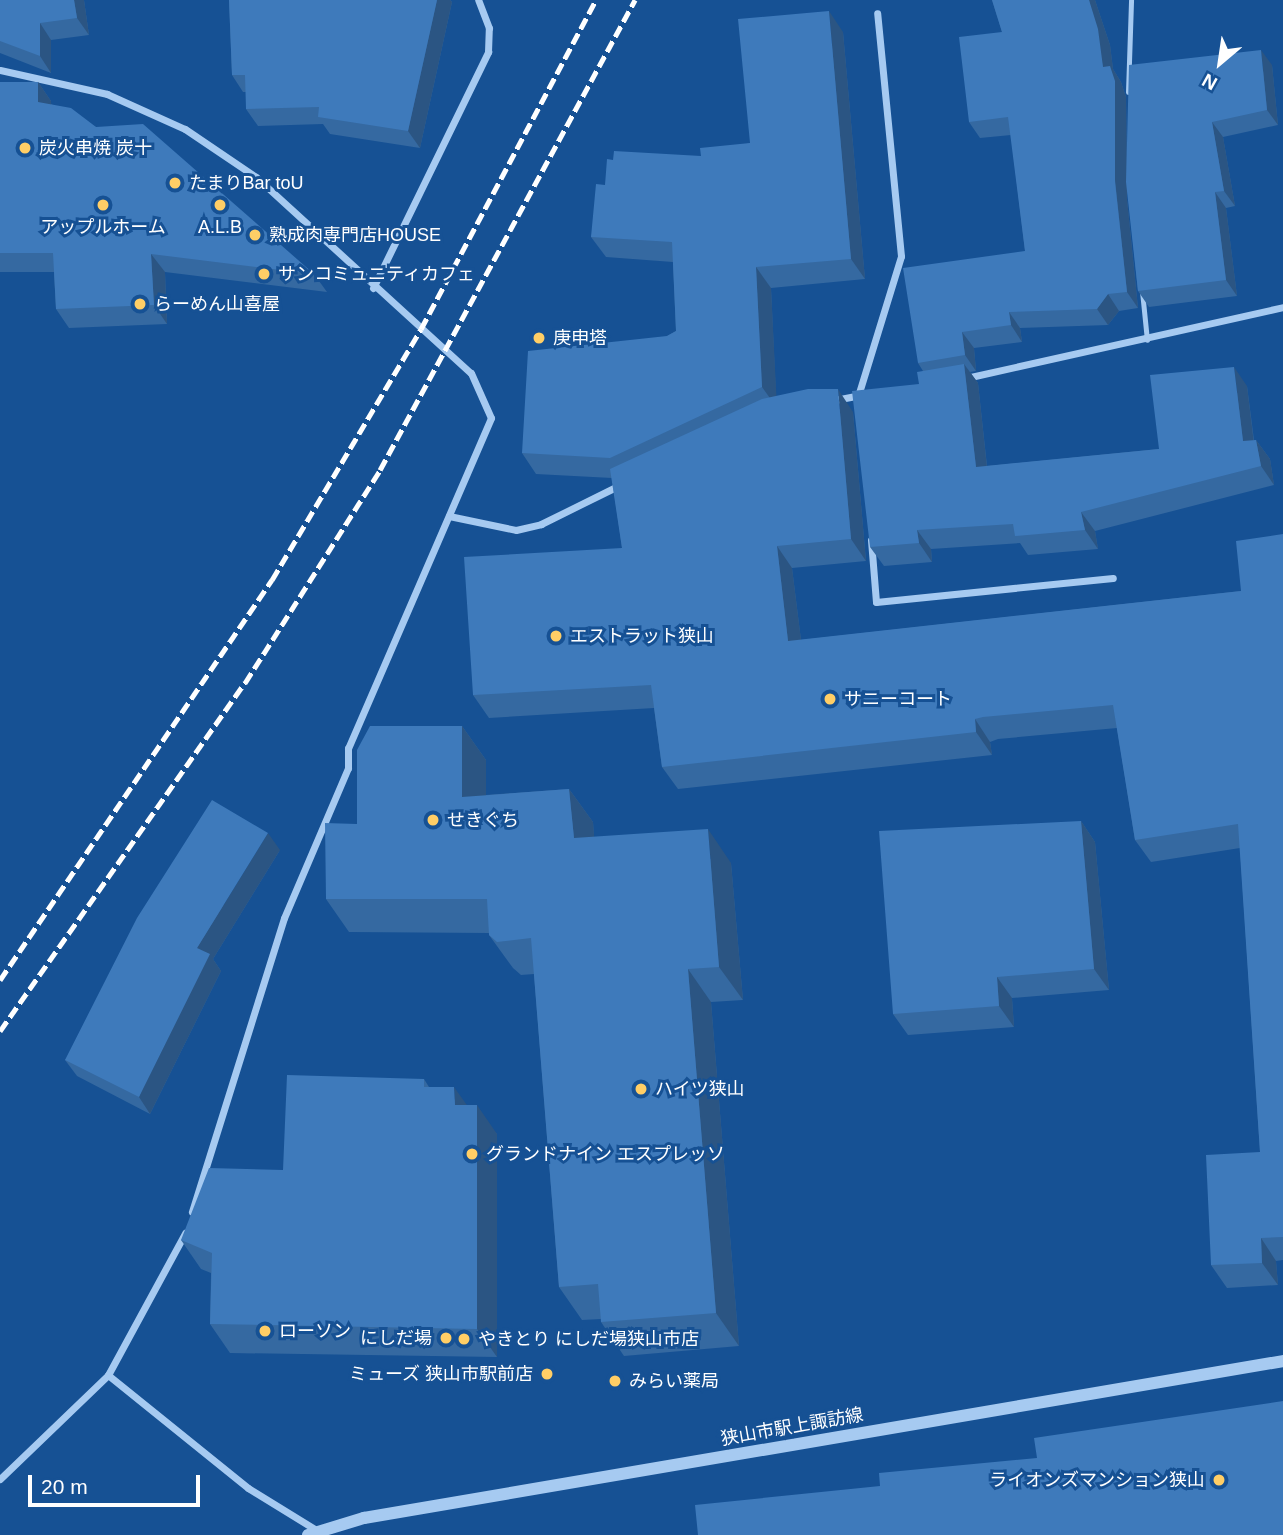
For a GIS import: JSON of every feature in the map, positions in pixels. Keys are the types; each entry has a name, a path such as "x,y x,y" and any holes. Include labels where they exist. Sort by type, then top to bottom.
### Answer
{"street":[{"path":"373,289 488,52 489,28 478,0"},
{"path":"859,409 858,395 901,256 877,13"},
{"path":"0,70 107,94 185,129 256,177 373,289 471,373 491,418 348,748 348,768 284,918 237,1083 183,1239 108,1375 0,1479"},
{"path":"950,381 1147,340 1283,307"},
{"path":"818,403 871,393"},
{"path":"449,516 516,530 541,524 634,478"},
{"path":"870,533 876,602 1113,578"},
{"name":"狭山市駅上諏訪線","path":"313,1533 364,1518 1283,1361"},
{"path":"108,1375 248,1488 313,1533"}],"lane":[{"path":"1129,102 1131,0"},
{"path":"1140,275 1147,340"}],"building":[{"path":"0,0 74,0 77,18 40,23 40,56 0,41"},
{"path":"229,0 437,0 408,131 318,117 319,107 246,109 245,75 232,75"},
{"path":"992,0 1089,0 1098,29 1103,67 1110,66 1115,81 1115,182 1127,292 1108,294 1097,309 1009,312 1011,325 962,332 965,355 918,363 903,268 1025,251 1008,117 969,122 959,37 1002,32"},
{"path":"829,11 851,259 756,267 762,387 610,458 522,453 528,351 667,336 676,331 672,242 591,237 596,184 605,185 607,159 613,160 614,151 701,156 700,148 750,143 738,19"},
{"path":"1261,50 1267,110 1212,122 1224,191 1215,192 1226,280 1138,291 1126,182 1129,65"},
{"path":"0,82 38,82 38,102 71,108 96,127 143,124 314,274 151,254 154,305 56,309 53,253 0,253"},
{"path":"964,364 976,467 1159,449 1150,375 1234,367 1243,441 1256,440 1261,466 1081,512 1085,530 1015,536 1013,524 917,530 919,543 870,547 852,391 919,384 917,372"},
{"path":"808,389 838,389 851,539 777,546 788,641 1241,591 1236,541 1283,534 1283,1237 1261,1238 1262,1263 1211,1265 1206,1155 1260,1152 1238,824 1135,840 1113,705 983,717 975,719 976,732 662,767 651,685 473,695 464,557 622,548 610,469 762,399"},
{"name":"ハイツ狭山","path":"370,726 462,726 462,797 569,789 574,838 708,829 719,967 688,969 716,1313 601,1322 598,1284 559,1287 531,938 497,942 489,935 487,899 326,899 325,823 357,824 357,750"},
{"path":"212,800 268,833 197,948 210,954 139,1097 65,1060 137,918"},
{"path":"1081,821 1094,969 997,977 999,1006 893,1014 879,831"},
{"path":"287,1075 424,1079 424,1087 454,1087 455,1105 477,1105 477,1329 210,1324 212,1253 181,1240 209,1168 283,1170"},
{"path":"1283,1401 1283,1535 698,1535 695,1505 880,1486 879,1473 1037,1458 1034,1438"}],"railway":[{"path":"0,980 272,580 421,329 596,0"},
{"path":"0,1031 245,683 380,470 635,0"}],"place":[{"name":"炭火串焼 炭十","path":"25,148"},
{"name":"たまりBar toU","path":"175,183"},
{"name":"アップルホーム","path":"103,205"},
{"name":"A.L.B","path":"220,205"},
{"name":"熟成肉専門店HOUSE","path":"255,235"},
{"name":"サンコミュニティカフェ","path":"264,274"},
{"name":"らーめん山喜屋","path":"140,304"},
{"name":"庚申塔","path":"539,338"},
{"name":"エストラット狭山","path":"556,636"},
{"name":"サニーコート","path":"830,699"},
{"name":"せきぐち","path":"433,820"},
{"name":"ハイツ狭山","path":"641,1089"},
{"name":"グランドナイン エスプレッソ","path":"472,1154"},
{"name":"ローソン","path":"265,1331"},
{"name":"にしだ場","path":"446,1338"},
{"name":"やきとり にしだ場狭山市店","path":"464,1339"},
{"name":"ミューズ 狭山市駅前店","path":"547,1374"},
{"name":"みらい薬局","path":"615,1381"},
{"name":"ライオンズマンション狭山","path":"1219,1480"}]}
